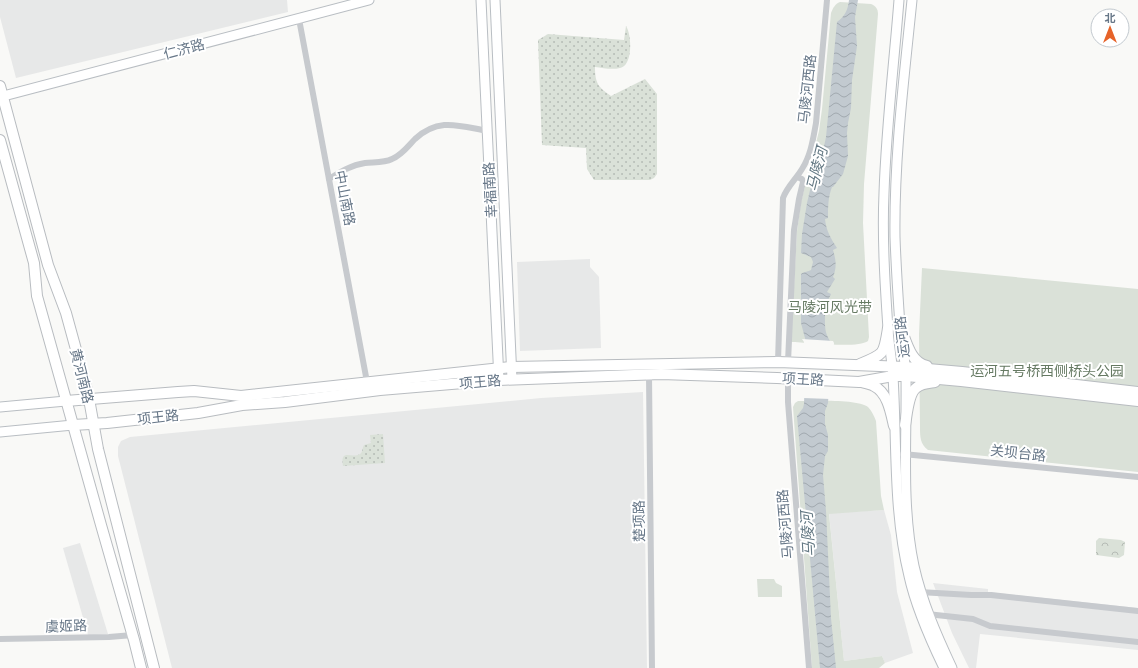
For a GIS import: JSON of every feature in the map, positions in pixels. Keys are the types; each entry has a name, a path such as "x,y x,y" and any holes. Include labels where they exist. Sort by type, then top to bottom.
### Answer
{"main road":[{"name":"黄河南路","path":"1,93 48,265 66,313 90,399 98,449 154,668"},
{"name":"黄河南路","path":"0,140 34,263 37,296 141,668"},
{"path":"900,326 910,352 922,366 958,376 1138,401"},
{"path":"855,366 877,357 882,352 888,328"},
{"name":"项王路","path":"66,401 194,391 241,396 511,367 783,362 855,366 892,371 958,376"},
{"name":"项王路","path":"73,425 198,413 242,405 285,402 380,390 512,379 649,375 788,378 860,382 892,371"},
{"path":"905,426 911,396 915,388 922,384 958,376 1138,392"},
{"path":"860,382 874,385 887,400 894,426"}],"street":[{"name":"仁济路","path":"1,93 299,19 369,0"},
{"name":"幸福南路","path":"481,0 499,380"},
{"name":"幸福南路","path":"495,0 512,379"},
{"name":"马陵河西路","path":"783,362 782,198 785,191 804,167 812,143 816,123 827,0"},
{"name":"运河路","path":"899,0 887,142 884,194 884,242 899,507 904,552 909,577 918,592"},
{"name":"运河路","path":"912,0 895,191 895,239 900,326 906,372 905,426 908,516 918,592 925,614 929,635 944,668"},
{"name":"中山南路","path":"299,19 367,382"},
{"path":"329,179 347,168 356,165 392,160 419,135 435,126 452,125 488,131"},
{"path":"783,362 794,230 803,182 802,179 797,177"},
{"name":"楚项路","path":"649,375 652,668"},
{"name":"马陵河西路","path":"788,378 788,402 809,668"},
{"name":"项王路","path":"0,407 66,401"},
{"name":"项王路","path":"0,432 73,425"},
{"name":"关坝台路","path":"895,454 1138,477"},
{"path":"918,592 991,595 1138,611"},
{"path":"925,614 973,619 990,626 1138,642"},
{"name":"运河路","path":"925,614 952,668"},
{"name":"虞姬路","path":"0,639 133,635"}],"shaded area":[{"path":"0,0 287,0 288,12 16,78 0,17"},
{"path":"590,259 590,267 599,277 601,348 520,351 517,262"},
{"path":"643,392 647,668 172,668 118,456 118,447 121,441 130,437 541,398"},
{"path":"884,510 891,535 897,592 913,653 885,663 882,656 844,661 829,513"},
{"path":"80,543 108,634 88,635 63,548"},
{"path":"933,583 988,589 988,592 1138,608 1138,650 980,634 976,668 969,668 952,633"}],"green space":[{"name":"马陵河风光带","path":"840,2 871,4 877,9 878,12 864,184 863,223 869,337 868,341 853,345 791,342 797,231 801,202 819,131 831,13 834,6"},
{"path":"626,26 630,43 627,62 624,66 617,69 595,67 596,77 600,87 611,96 645,79 657,94 657,174 650,180 594,180 587,169 586,148 542,145 538,40 548,34 624,40"},
{"name":"运河五号桥西侧桥头公园","path":"922,268 1138,289 1138,472 928,450 925,448 921,440 920,431 919,334"},
{"path":"798,401 835,401 863,404 868,407 876,421 881,496 884,510 829,514 844,661 882,656 885,663 879,668 812,668 793,407"},
{"path":"383,434 385,463 343,466 343,457 347,455 360,454 364,445 371,443 370,435"},
{"path":"1099,538 1121,540 1125,542 1124,555 1119,558 1096,555 1096,541"},
{"path":"757,579 774,579 776,583 782,586 782,597 758,597"}],"water":[{"name":"马陵河","path":"849,0 858,0 855,17 857,46 847,133 848,156 843,174 832,187 828,206 828,218 825,219 826,227 837,248 833,250 836,264 833,277 835,279 827,292 831,294 822,313 825,314 826,333 832,344 828,403 825,411 828,451 825,456 823,475 831,618 836,668 820,668 797,416 804,404 806,342 801,323 801,274 811,270 813,262 811,257 801,253 802,234 807,203 826,137 837,22 846,12"}],"pier":[{"path":"802,339 833,341 834,343 830,399 803,398 804,342"}]}
